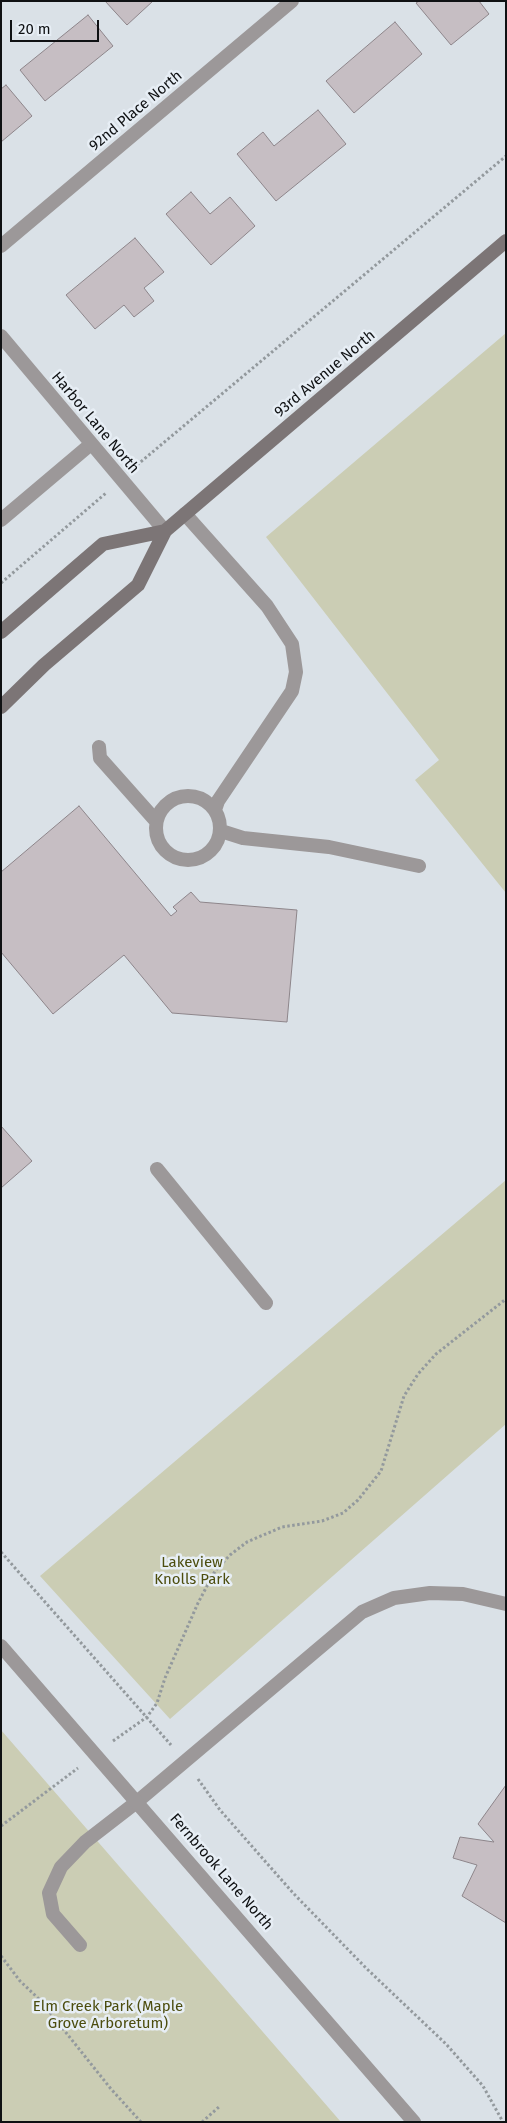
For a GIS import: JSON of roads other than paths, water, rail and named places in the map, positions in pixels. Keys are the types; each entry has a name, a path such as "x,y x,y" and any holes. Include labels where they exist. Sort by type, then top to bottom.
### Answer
{"main road":[{"name":"93rd Avenue North","path":"1,708 44,665 138,585 165,531 506,241"},
{"name":"93rd Avenue North","path":"1,632 103,544 165,531"}],"street":[{"name":"92nd Place North","path":"1,246 292,1"},
{"name":"Harbor Lane North","path":"1,336 165,531"},
{"path":"1,520 91,444"},
{"path":"185,514 267,606 292,644 296,672 292,692 218,801 216,810 221,830 218,841 208,853 194,860 183,860 173,857 164,850 156,832 156,821 160,811 168,803 182,796 199,797 216,810"},
{"path":"100,747 100,758 156,821"},
{"path":"221,830 243,838 329,847 419,866"},
{"path":"157,1169 266,1303"},
{"path":"80,1945 53,1914 48,1893 61,1867 79,1848 138,1801 362,1612 394,1598 430,1593 462,1594 506,1604"},
{"name":"Fernbrook Lane North","path":"1,1646 138,1801 414,2122"}],"park label":[{"name":"Lakeview Knolls Park","path":"192,1572"},
{"name":"Elm Creek Park (Maple Grove Arboretum)","path":"108,2016"}]}
